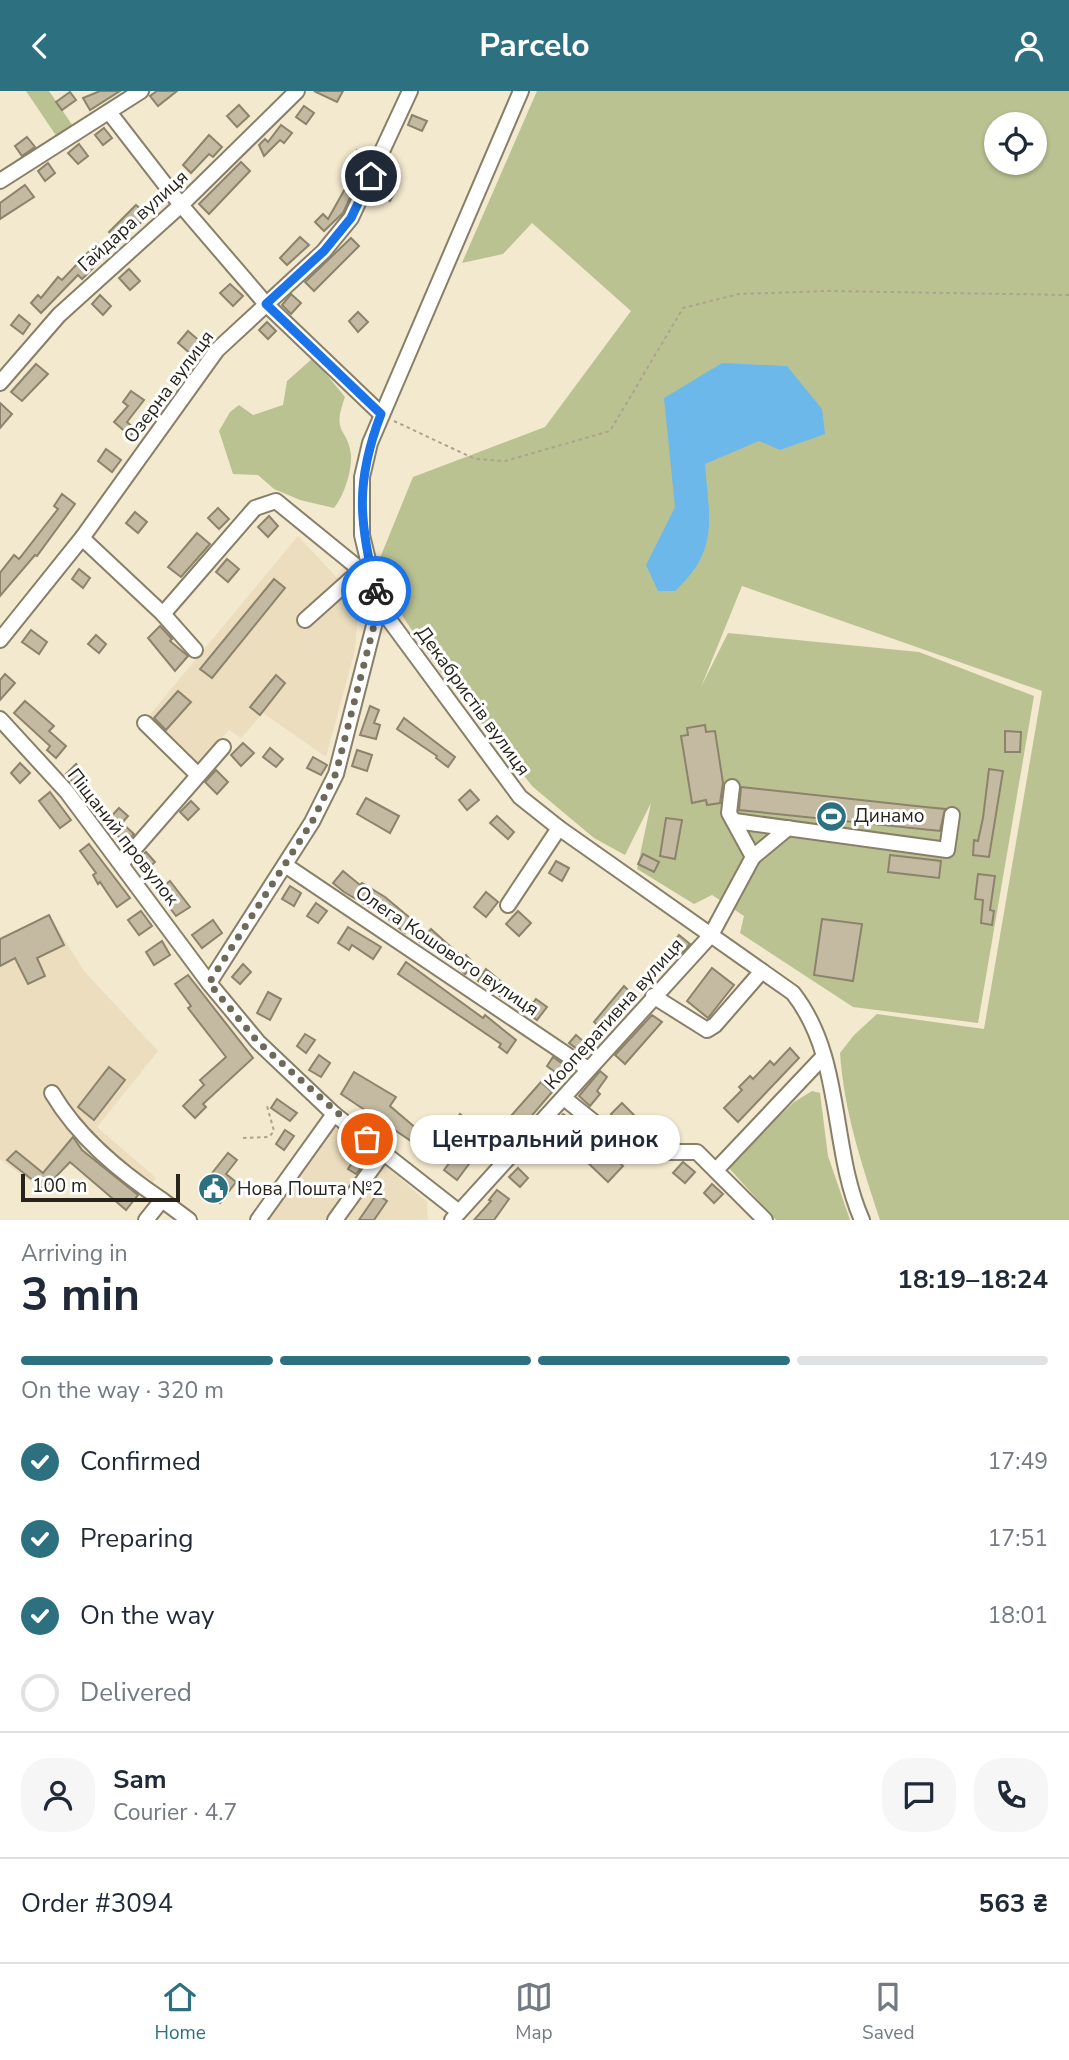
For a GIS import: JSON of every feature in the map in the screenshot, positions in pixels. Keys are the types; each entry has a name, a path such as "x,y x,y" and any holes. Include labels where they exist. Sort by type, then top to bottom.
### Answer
{"street":[{"path":"0,181 141,91"},
{"name":"Гайдара вулиця","path":"0,383 59,315 181,205 297,91"},
{"name":"Озерна вулиця","path":"0,640 82,538 217,350 324,251 351,218 411,91"},
{"name":"Декабристів вулиця","path":"521,91 381,414 362,477 362,535 379,606 520,797 559,828 793,993 806,1010 823,1057 839,1122 851,1195 862,1220"},
{"path":"109,112 181,205 266,304 381,414"},
{"path":"163,614 255,508 276,501 373,580"},
{"path":"82,538 163,614 195,650"},
{"path":"305,620 360,570"},
{"path":"209,983 312,822 336,773 379,606"},
{"name":"Піщаний провулок","path":"0,719 67,792 209,983 258,1042 334,1114 384,1152 455,1216"},
{"path":"145,723 198,775"},
{"path":"122,863 223,747"},
{"path":"732,787 729,813 753,857 788,828"},
{"path":"735,821 947,851 952,815"},
{"path":"508,905 559,828"},
{"name":"Кооперативна вулиця","path":"455,1216 653,996 711,936 753,857"},
{"name":"Олега Кошового вулиця","path":"285,865 588,1069"},
{"path":"653,996 706,1030 715,1025 762,971"},
{"path":"716,1170 823,1057"},
{"path":"52,1093 66,1116 90,1143 190,1220"},
{"path":"564,1098 631,1152 697,1151 765,1220"},
{"path":"258,1220 334,1114"},
{"path":"335,1220 384,1152"},
{"path":"146,1220 162,1200"}],"path":[{"path":"381,414 475,459 505,461 610,431 682,308 739,294 827,291 1069,295"},
{"path":"243,1138 269,1137 274,1131 267,1106"},
{"path":"269,1137 273,1142"}],"shaded area":[{"path":"298,536 340,581 358,610 355,650 326,757 263,713 241,738 229,730 197,765 148,717"},
{"path":"49,915 84,971 158,1051 97,1127 156,1178 126,1210 71,1164 41,1189 0,1159 0,937"},
{"path":"330,1129 345,1130 427,1202 428,1220 263,1220"}],"green space":[{"path":"26,91 49,91 73,126 57,137"},
{"path":"537,91 1069,91 1069,1220 880,1220 860,1159 842,1075 840,1053 854,1035 877,1014 984,1029 1042,691 742,586 701,687 728,633 919,652 1034,696 978,1023 853,1007 740,933 744,916 712,895 694,904 637,869 651,803 625,855 594,838 533,787 438,669 395,605 380,558 413,477 545,427 631,311 532,223 503,254 462,263"},
{"path":"313,358 345,397 340,425 349,446 351,461 344,490 334,508 300,500 274,489 258,475 233,474 219,431 230,412 239,405 253,415 283,405 287,381"},
{"path":"812,1091 820,1093 828,1156 850,1220 776,1220 727,1166 794,1102"}],"water":[{"path":"722,363 787,366 822,409 825,434 780,450 759,441 705,464 709,517 705,547 689,576 675,591 658,591 646,565 675,507 664,398"}],"building":[{"path":"100,91 120,91 90,110 83,98"},
{"path":"157,91 177,91 158,106 150,96"},
{"path":"314,91 343,91 337,102"},
{"path":"70,92 76,100 62,110 56,102"},
{"path":"239,105 249,116 237,127 227,116"},
{"path":"304,106 314,113 306,124 296,117"},
{"path":"412,115 427,121 422,131 408,125"},
{"path":"281,125 292,133 284,143 280,140 264,156 259,145 265,139 268,142"},
{"path":"104,128 112,138 103,145 95,135"},
{"path":"209,135 222,147 213,157 209,154 191,173 183,165"},
{"path":"27,137 35,147 22,156 15,146"},
{"path":"79,144 88,156 78,164 68,153"},
{"path":"357,150 369,154 363,169 343,213 324,231 315,222 323,214 328,219 346,187"},
{"path":"241,162 250,171 209,214 199,204"},
{"path":"48,163 55,173 45,181 38,171"},
{"path":"382,181 396,190 390,201 375,192"},
{"path":"25,185 34,197 0,219 0,203"},
{"path":"136,205 148,216 120,242 109,232"},
{"path":"300,237 309,245 287,265 280,258"},
{"path":"351,238 359,246 314,291 305,282"},
{"path":"97,243 108,253 82,279 78,275 41,313 31,303 38,295 41,298 58,277 62,280"},
{"path":"129,269 140,281 130,290 119,278"},
{"path":"230,284 243,296 233,306 220,293"},
{"path":"291,294 301,303 291,314 282,305"},
{"path":"100,295 111,306 103,315 92,304"},
{"path":"358,312 368,322 358,332 349,321"},
{"path":"19,315 30,324 23,334 11,325"},
{"path":"267,322 276,331 268,339 259,330"},
{"path":"188,331 202,343 192,355 178,343"},
{"path":"36,364 48,374 22,401 11,392"},
{"path":"131,391 144,400 127,422 136,430 130,436 114,422 128,406 123,402"},
{"path":"0,403 12,414 0,428"},
{"path":"106,449 121,460 112,472 98,461"},
{"path":"62,494 75,504 37,556 35,555 0,596 0,573 14,555 19,559 58,509 54,506"},
{"path":"218,508 229,519 219,529 208,518"},
{"path":"135,512 147,522 138,533 126,523"},
{"path":"269,516 278,526 268,537 258,527"},
{"path":"197,533 210,544 181,577 168,567"},
{"path":"227,559 239,569 228,582 216,572"},
{"path":"79,569 90,578 83,588 72,579"},
{"path":"274,579 285,588 212,678 200,669"},
{"path":"160,626 172,639 170,641 188,656 175,671 148,638"},
{"path":"31,630 47,642 39,654 22,642"},
{"path":"96,635 106,644 99,653 88,644"},
{"path":"5,674 15,683 0,700 0,680"},
{"path":"276,675 285,683 260,715 250,707"},
{"path":"178,691 191,702 166,730 154,718"},
{"path":"25,701 54,726 49,731 66,746 56,758 47,750 50,746 14,713"},
{"path":"370,706 379,710 374,723 380,725 376,739 360,735"},
{"path":"404,718 455,757 448,767 436,758 437,756 397,729"},
{"path":"705,725 706,732 715,731 723,783 720,803 707,805 706,800 692,803 681,736 688,735 687,728"},
{"path":"1005,731 1021,732 1020,752 1005,752"},
{"path":"243,743 254,753 241,766 231,755"},
{"path":"270,748 283,759 276,767 263,757"},
{"path":"357,750 372,755 367,771 352,766"},
{"path":"313,757 327,765 321,775 307,768"},
{"path":"20,763 30,773 20,783 11,773"},
{"path":"76,764 84,773 74,783 66,774"},
{"path":"989,769 1003,771 989,857 973,855 974,840 978,841 983,818"},
{"path":"216,770 228,782 217,794 205,782"},
{"path":"741,787 945,809 940,831 739,810"},
{"path":"470,790 479,800 467,810 459,800"},
{"path":"50,792 71,820 60,828 39,801"},
{"path":"366,798 399,816 390,833 357,814"},
{"path":"191,801 199,809 188,820 180,812"},
{"path":"119,808 128,816 122,823 134,834 125,844 106,822"},
{"path":"497,816 514,832 508,839 490,823"},
{"path":"666,818 682,820 675,859 660,856"},
{"path":"89,844 130,898 117,907 100,882 98,884 93,875 96,873 80,851"},
{"path":"146,852 155,862 146,870 137,860"},
{"path":"643,854 659,862 654,872 638,864"},
{"path":"890,855 941,861 939,878 888,872"},
{"path":"556,861 569,868 562,881 549,873"},
{"path":"343,871 360,885 362,883 385,897 415,922 405,933 386,917 344,892 333,883"},
{"path":"978,874 995,876 990,910 994,911 992,925 981,923 983,900 975,899"},
{"path":"170,881 190,907 176,916 157,891"},
{"path":"290,886 301,893 294,906 282,899"},
{"path":"486,892 498,902 486,917 474,907"},
{"path":"316,903 327,911 318,923 307,916"},
{"path":"141,911 152,926 139,935 128,920"},
{"path":"518,911 531,923 519,936 506,924"},
{"path":"49,915 64,945 37,958 45,976 28,984 15,958 0,966 0,939"},
{"path":"822,919 862,924 853,981 814,975"},
{"path":"213,920 222,933 202,948 192,935"},
{"path":"348,927 381,947 373,959 352,945 349,950 338,943"},
{"path":"431,929 463,958 466,955 475,965 465,974 449,957 446,960 433,948 431,950 420,942"},
{"path":"679,935 690,944 680,955 670,947"},
{"path":"162,941 170,955 154,965 146,952"},
{"path":"406,962 483,1018 485,1015 516,1040 507,1053 499,1047 501,1044 398,974"},
{"path":"243,964 251,972 240,984 232,977"},
{"path":"712,968 734,985 708,1018 687,1001"},
{"path":"486,969 514,992 507,1001 478,981"},
{"path":"188,975 253,1058 203,1104 206,1107 195,1118 183,1106 204,1085 200,1080 226,1057 188,1008 191,1006 175,984"},
{"path":"624,986 636,998 604,1031 594,1022"},
{"path":"268,992 281,999 270,1020 257,1013"},
{"path":"536,999 547,1007 537,1020 526,1012"},
{"path":"652,1015 662,1022 625,1064 615,1055"},
{"path":"305,1034 315,1040 306,1053 297,1046"},
{"path":"576,1035 591,1048 585,1055 569,1043"},
{"path":"790,1048 799,1058 738,1122 724,1108 742,1090 739,1087 750,1076 753,1079 770,1061 774,1065"},
{"path":"319,1055 330,1063 321,1077 309,1070"},
{"path":"553,1057 567,1067 560,1076 547,1066"},
{"path":"109,1067 125,1080 94,1120 78,1107"},
{"path":"600,1071 607,1077 597,1091 600,1094 590,1106 579,1096"},
{"path":"354,1072 396,1097 390,1106 417,1129 418,1126 426,1132 417,1145 341,1094"},
{"path":"541,1082 552,1092 505,1147 495,1137 514,1119 510,1117"},
{"path":"277,1099 297,1113 290,1121 271,1108"},
{"path":"622,1103 634,1115 623,1126 611,1114"},
{"path":"460,1114 471,1122 459,1140 448,1133"},
{"path":"563,1114 573,1121 563,1133 554,1125"},
{"path":"647,1123 657,1131 645,1142 637,1136"},
{"path":"285,1130 294,1136 284,1150 276,1144"},
{"path":"73,1137 82,1150 138,1195 126,1210 70,1162 44,1189 7,1160 16,1151 43,1173"},
{"path":"536,1142 546,1150 537,1162 526,1153"},
{"path":"584,1147 603,1163 611,1154 623,1166 608,1182 586,1161 583,1163 576,1157"},
{"path":"228,1153 237,1160 226,1174 236,1182 220,1203 201,1187"},
{"path":"358,1154 367,1160 356,1174 348,1169"},
{"path":"456,1154 469,1164 457,1180 444,1170"},
{"path":"683,1162 695,1172 685,1183 673,1173"},
{"path":"518,1168 528,1178 520,1187 509,1177"},
{"path":"712,1184 723,1194 714,1203 704,1193"},
{"path":"497,1190 509,1199 494,1220 474,1220 491,1201 489,1200"},
{"path":"377,1194 387,1201 374,1220 359,1220"}],"way so far":[{"path":"367,1139 334,1114 258,1042 209,983 312,822 336,773 379,606 376,591"}],"place":[{"name":"Динамо","path":"831,816"},
{"name":"Центральний ринок","path":"367,1139"},
{"name":"Нова Пошта №2","path":"214,1189"}],"route":[{"path":"371,176 351,218 324,251 266,304 381,414 370,443 362,477 362,535 376,591"}]}
